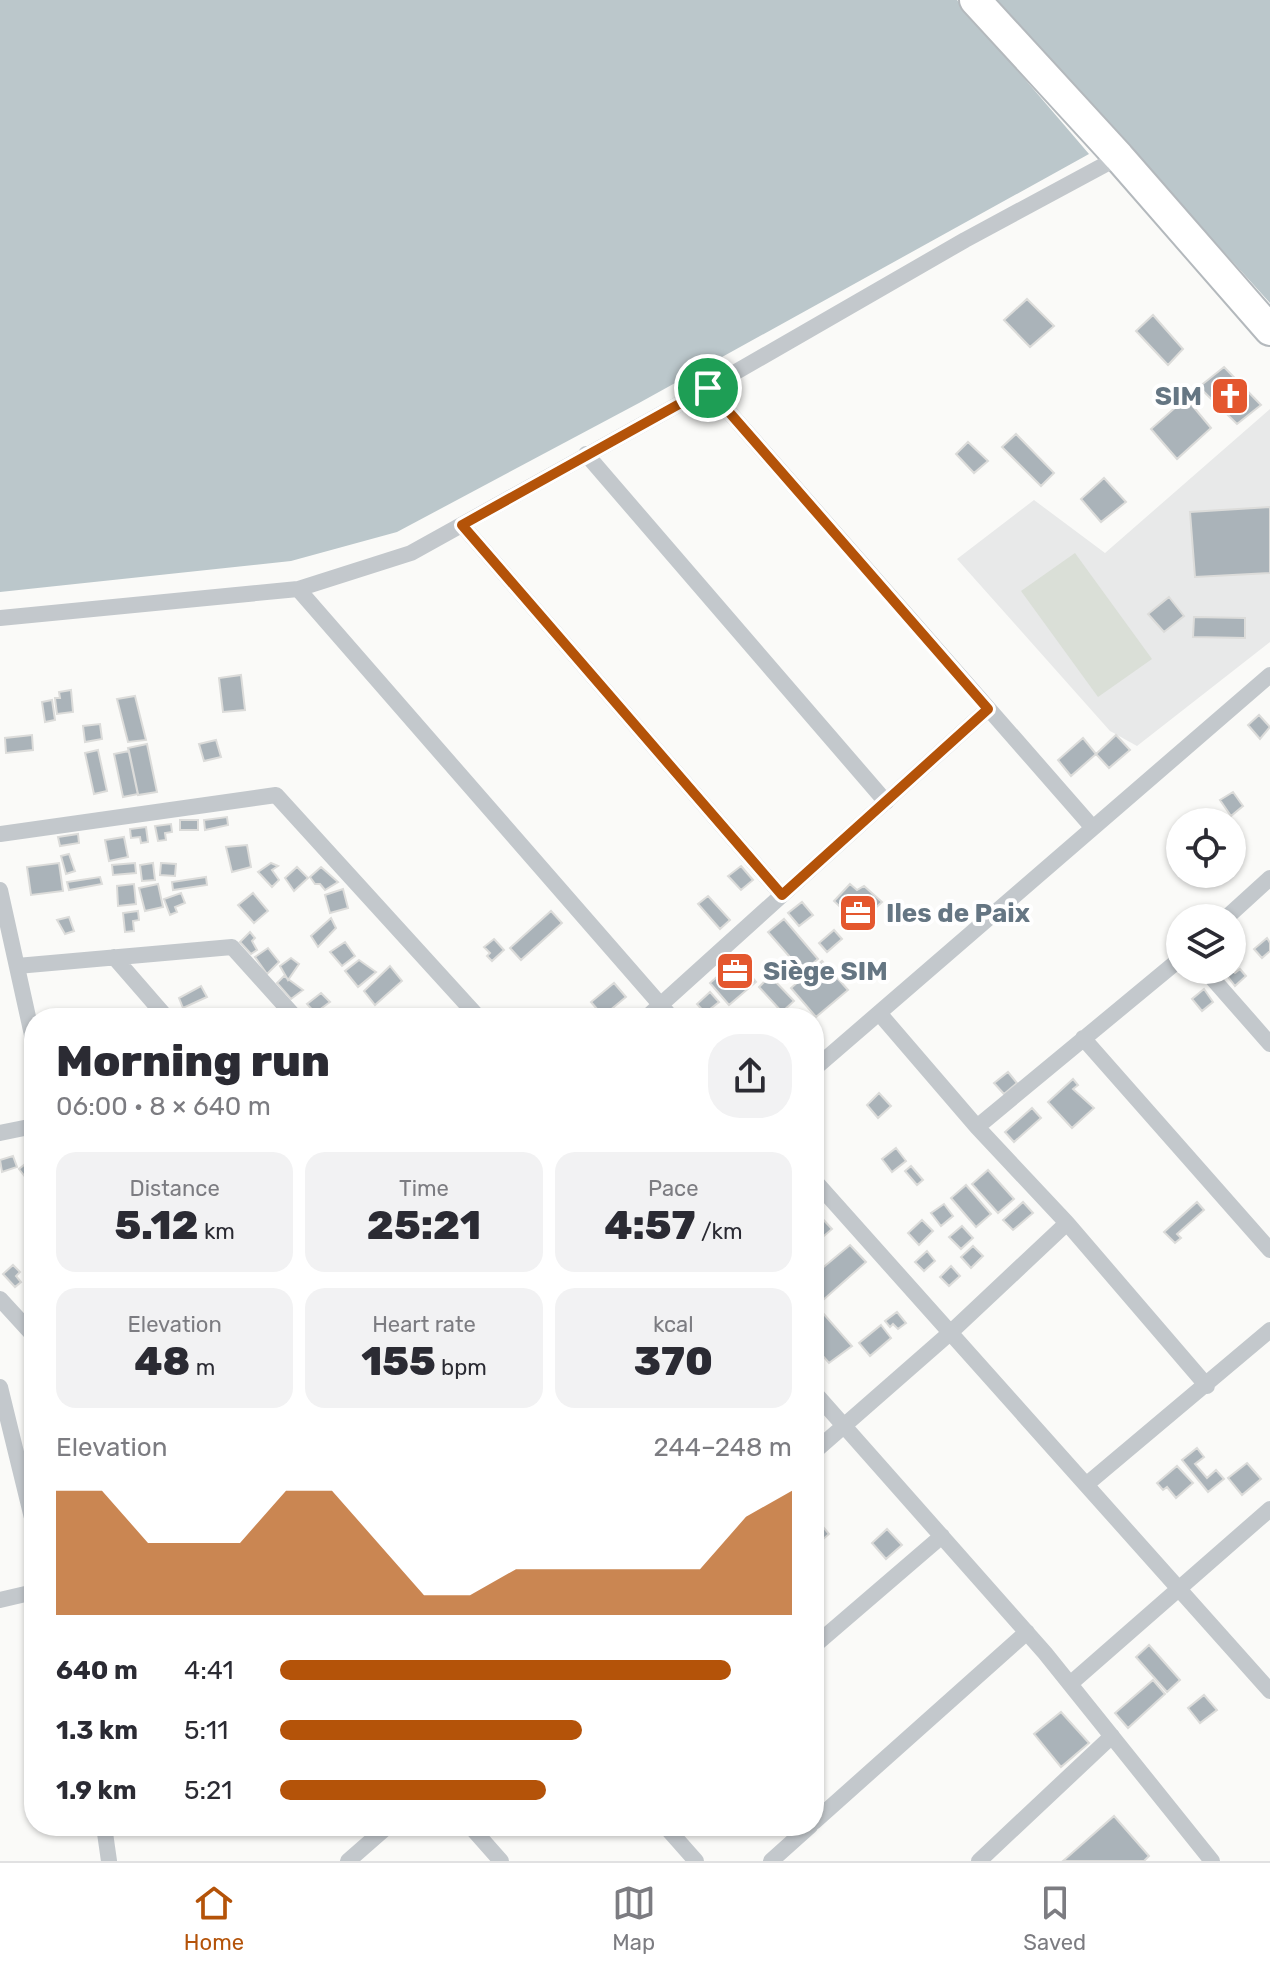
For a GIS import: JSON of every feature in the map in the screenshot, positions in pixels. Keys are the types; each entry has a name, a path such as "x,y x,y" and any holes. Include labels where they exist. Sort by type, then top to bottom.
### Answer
{"highway":[{"path":"975,0 1119,157 1270,330"}],"street":[{"path":"0,618 298,589 411,553 708,388 965,240 1119,157"},
{"path":"708,388 1093,828"},
{"path":"586,454 886,802"},
{"path":"462,525 782,895"},
{"path":"298,589 663,1008"},
{"path":"824,1060 1270,675"},
{"path":"670,1008 782,895 988,709"},
{"path":"0,834 276,795 470,1008"},
{"path":"1241,904 1270,878"},
{"path":"0,890 26,1008"},
{"path":"17,966 232,947 287,1008"},
{"path":"114,957 158,1008"},
{"path":"977,1127 1166,970"},
{"path":"1217,984 1270,1044"},
{"path":"879,1013 977,1127 1067,1223 1207,1386"},
{"path":"1083,1038 1270,1250"},
{"path":"0,1133 24,1128"},
{"path":"824,1191 1270,1691"},
{"path":"824,1443 951,1332 1067,1223"},
{"path":"0,1299 24,1325"},
{"path":"1087,1484 1270,1330"},
{"path":"0,1387 24,1485"},
{"path":"824,1403 1027,1632 1212,1861"},
{"path":"1070,1684 1270,1509"},
{"path":"824,1637 942,1536"},
{"path":"0,1600 24,1594"},
{"path":"824,1813 1027,1632"},
{"path":"979,1861 1112,1736"},
{"path":"105,1836 109,1861"},
{"path":"348,1861 377,1836"},
{"path":"479,1836 501,1861"},
{"path":"674,1836 696,1861"},
{"path":"771,1861 799,1836"}],"shaded area":[{"path":"0,0 957,0 1089,154 639,403 397,532 291,561 0,592"},
{"path":"996,0 1270,0 1270,303"},
{"path":"1270,409 1270,642 1137,746 1110,731 957,559 1034,500 1105,553"},
{"path":"1075,553 1152,659 1098,697 1021,591"}],"building":[{"path":"1027,299 1054,326 1030,347 1004,320"},
{"path":"1153,315 1183,349 1168,365 1136,331"},
{"name":"SIM","path":"1224,367 1261,405 1237,424 1199,387"},
{"path":"1186,398 1211,428 1177,459 1151,429"},
{"path":"1016,434 1054,473 1041,486 1002,447"},
{"path":"968,442 988,461 974,473 956,454"},
{"path":"1104,478 1126,502 1101,522 1081,499"},
{"path":"1270,507 1270,573 1195,577 1190,512"},
{"path":"1169,597 1184,616 1164,632 1148,614"},
{"path":"1194,617 1245,618 1245,638 1193,637"},
{"path":"241,675 245,710 223,712 219,678"},
{"path":"71,690 73,712 57,714 55,698 60,698 59,692"},
{"path":"135,696 146,740 128,742 117,699"},
{"path":"52,700 55,720 45,722 42,702"},
{"path":"1259,715 1270,727 1260,739 1248,725"},
{"path":"100,724 102,739 85,742 83,726"},
{"path":"32,735 33,750 6,753 5,738"},
{"path":"1116,735 1130,750 1109,768 1096,754"},
{"path":"1083,738 1096,754 1071,776 1058,760"},
{"path":"216,740 221,757 204,761 199,744"},
{"path":"147,744 157,792 138,795 128,748"},
{"path":"98,750 107,791 94,794 85,753"},
{"path":"129,751 138,794 123,797 114,754"},
{"path":"1233,792 1243,806 1226,808 1220,800"},
{"path":"227,817 228,825 205,830 204,820"},
{"path":"180,820 198,820 198,830 180,830"},
{"path":"171,824 172,832 165,833 166,840 158,841 155,826"},
{"path":"146,827 148,842 141,843 140,837 131,838 130,829"},
{"path":"78,834 79,843 60,846 58,837"},
{"path":"124,837 128,857 109,861 105,840"},
{"path":"247,845 251,867 232,872 226,847"},
{"path":"69,854 75,871 66,874 61,856"},
{"path":"59,863 63,891 31,895 27,867"},
{"path":"135,863 136,873 113,875 112,865"},
{"path":"153,863 155,880 142,881 140,865"},
{"path":"161,863 176,864 175,876 160,875"},
{"path":"271,863 278,866 272,870 279,880 272,887 258,872"},
{"path":"741,866 753,880 741,890 728,876"},
{"path":"297,867 308,878 294,891 285,878"},
{"path":"321,867 338,882 325,890 310,877"},
{"path":"100,877 102,884 69,890 67,882"},
{"path":"206,877 207,885 173,890 172,882"},
{"path":"134,884 136,904 118,906 117,886"},
{"path":"158,884 163,907 145,911 139,888"},
{"name":"Iles de Paix","path":"850,884 857,890 864,886 882,902 858,924 834,901"},
{"path":"343,889 348,908 330,913 325,895"},
{"path":"181,893 185,903 175,907 177,912 170,915 164,899"},
{"path":"253,893 268,911 254,923 238,905"},
{"path":"708,896 730,920 720,929 698,904"},
{"path":"802,902 813,915 799,926 788,913"},
{"path":"138,911 139,920 133,921 134,931 125,932 123,913"},
{"path":"551,911 562,923 521,960 510,948"},
{"path":"69,917 74,931 65,934 57,920"},
{"path":"331,918 336,928 318,947 311,936"},
{"path":"784,919 818,959 803,972 768,932"},
{"path":"834,930 842,939 827,952 819,943"},
{"path":"250,932 255,938 252,941 257,950 251,954 240,942"},
{"path":"1267,938 1270,951 1262,958 1254,949"},
{"path":"494,939 504,950 492,961 484,947"},
{"path":"345,942 355,956 342,966 330,952"},
{"path":"268,948 279,962 267,974 255,957"},
{"path":"291,958 299,964 288,980 280,966"},
{"name":"Siège SIM","path":"737,959 756,982 729,1005 710,983"},
{"path":"359,960 376,972 358,987 345,971"},
{"path":"822,961 848,990 824,1010 808,1008 791,988"},
{"path":"390,966 402,981 375,1005 364,991"},
{"path":"284,976 303,990 291,999 277,983"},
{"path":"770,976 794,1001 786,1008 778,1008 759,987"},
{"path":"614,983 626,997 613,1008 596,1008 591,1002"},
{"path":"201,986 207,997 183,1008 179,998"},
{"path":"1204,989 1213,1002 1202,1011 1192,999"},
{"path":"710,992 719,1002 711,1008 701,1008 697,1004"},
{"path":"321,993 330,1002 322,1008 311,1008 307,1004"},
{"path":"1008,1072 1017,1083 1004,1094 994,1083"},
{"path":"1073,1079 1078,1085 1073,1089 1094,1108 1072,1128 1048,1102"},
{"path":"879,1093 891,1106 878,1118 867,1105"},
{"path":"1032,1108 1041,1118 1014,1142 1005,1132"},
{"path":"896,1148 906,1161 892,1172 882,1159"},
{"path":"13,1156 17,1167 2,1172 0,1160"},
{"path":"911,1166 923,1180 917,1185 905,1171"},
{"path":"988,1170 1014,1199 998,1213 972,1184"},
{"path":"966,1185 991,1214 976,1227 951,1198"},
{"path":"1023,1202 1033,1213 1013,1230 1003,1220"},
{"path":"1197,1202 1204,1210 1177,1234 1181,1238 1175,1243 1164,1232"},
{"path":"944,1204 953,1216 941,1226 931,1213"},
{"path":"824,1220 832,1229 824,1236"},
{"path":"922,1220 933,1231 919,1245 908,1233"},
{"path":"962,1226 973,1238 961,1249 949,1237"},
{"path":"850,1245 866,1262 824,1299 824,1267"},
{"path":"973,1246 983,1256 971,1268 961,1257"},
{"path":"927,1251 935,1261 924,1271 915,1262"},
{"path":"13,1265 20,1272 16,1276 21,1282 15,1287 3,1274"},
{"path":"951,1266 960,1276 949,1286 940,1277"},
{"path":"897,1312 906,1323 898,1329 893,1324 890,1327 885,1321"},
{"path":"824,1314 852,1346 829,1363 824,1357"},
{"path":"881,1325 891,1338 870,1356 859,1343"},
{"path":"1197,1448 1204,1457 1195,1464 1207,1478 1216,1470 1224,1479 1208,1492 1182,1460"},
{"path":"1247,1463 1261,1479 1242,1495 1228,1478"},
{"path":"1177,1466 1193,1483 1176,1498 1167,1487 1163,1490 1157,1483"},
{"path":"887,1529 902,1545 886,1559 872,1543"},
{"path":"1149,1645 1180,1680 1167,1692 1136,1657"},
{"path":"1153,1680 1165,1694 1128,1728 1115,1713"},
{"path":"1204,1695 1217,1710 1200,1723 1188,1708"},
{"path":"1061,1712 1089,1743 1061,1767 1034,1734"},
{"path":"1114,1816 1149,1856 1144,1861 1063,1861"}],"place":[{"name":"SIM","path":"1230,396"},
{"name":"Iles de Paix","path":"858,913"},
{"name":"Siège SIM","path":"735,971"}],"route":[{"path":"708,388 988,709 782,895 462,525 708,388"}]}
